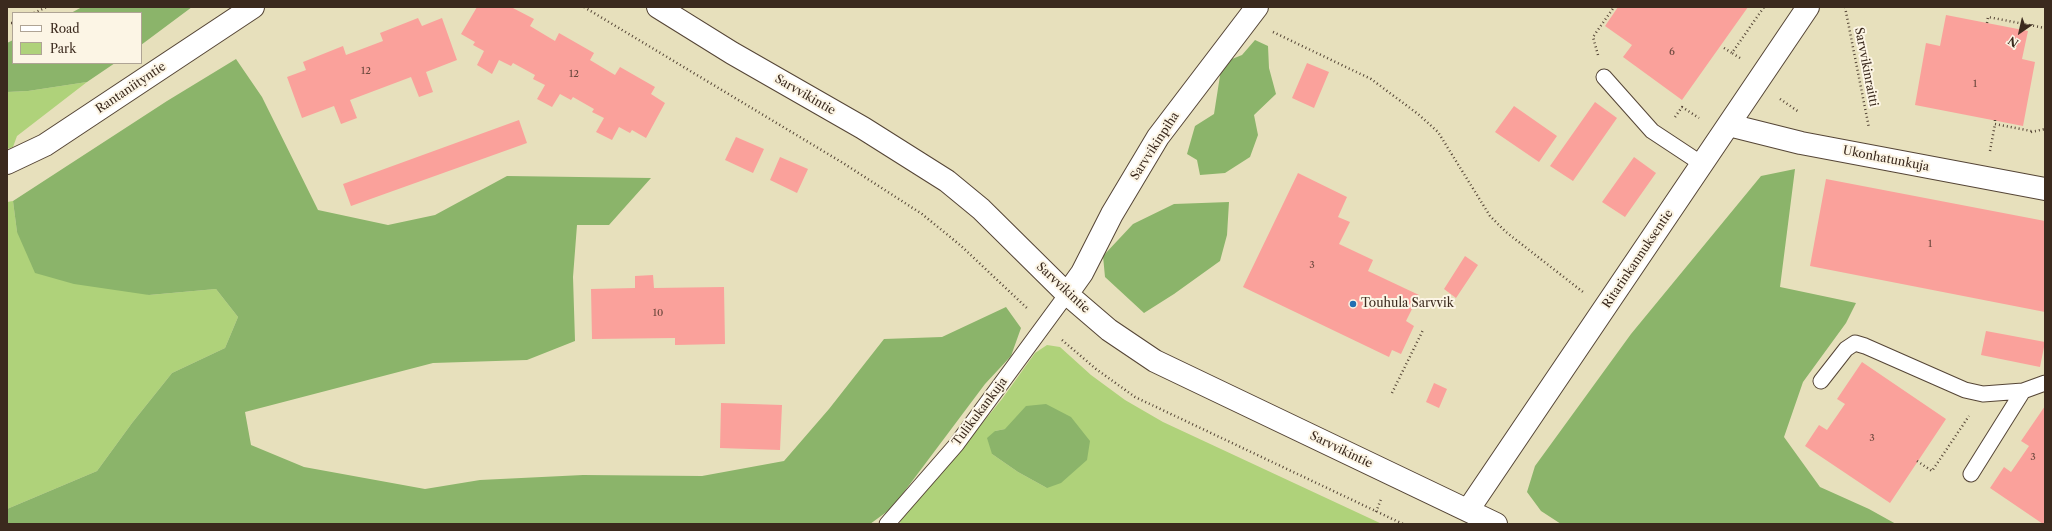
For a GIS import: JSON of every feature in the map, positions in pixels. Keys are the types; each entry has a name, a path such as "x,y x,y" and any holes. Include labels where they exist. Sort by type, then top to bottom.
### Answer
{"street":[{"name":"Rantaniityntie","path":"7,163 45,145 253,7"},
{"name":"Sarvvikintie","path":"658,7 732,53 863,128 947,181 980,209 1067,294 1109,330 1155,361 1496,524"},
{"name":"Ritarinkannuksentie","path":"1468,510 1808,7"},
{"name":"Sarvvikinpiha","path":"1067,294 1082,273 1112,214 1158,137 1252,14"},
{"name":"Ukonhatunkuja","path":"1729,125 1801,143 2045,189"}],"lane":[{"path":"1604,77 1652,130 1702,164"},
{"name":"Tulikukankuja","path":"886,524 956,446 1067,294"},
{"path":"1822,381 1846,349 1855,343 1965,390 1983,394 2023,391 2045,383"},
{"path":"1971,474 2023,391"}],"path":[{"path":"36,12 47,7"},
{"path":"584,7 842,163 922,214 960,244 1044,324 1096,369 1135,397 1403,524"},
{"path":"1604,77 1593,37 1614,7"},
{"path":"1732,53 1764,7"},
{"name":"Sarvvikinraitti","path":"1844,7 1869,130 1861,129"},
{"path":"1252,14 1371,79 1418,114 1438,132 1490,216 1506,232 1589,297 1606,307"},
{"path":"1987,23 1988,17 2045,28"},
{"path":"1724,48 1744,61"},
{"path":"1756,84 1801,114"},
{"path":"1673,120 1682,107 1704,122"},
{"path":"1990,153 1995,120"},
{"path":"1995,124 2031,132 2045,129"},
{"path":"1392,393 1423,330"},
{"path":"1917,461 1932,471 1983,394"}],"green space":[{"path":"82,7 192,7 142,44 142,12 73,12"},
{"path":"12,40 12,64 114,64 87,82 28,91 7,92 7,43"},
{"path":"1255,40 1268,46 1269,68 1276,94 1254,115 1258,135 1250,157 1225,173 1200,175 1197,160 1187,154 1195,126 1214,114 1222,63 1242,55"},
{"path":"236,59 262,97 318,210 388,225 435,215 507,176 651,178 609,225 577,225 573,277 575,341 527,360 433,363 245,412 251,445 304,467 425,489 480,480 583,475 702,476 784,461 829,409 884,339 942,337 1006,307 1021,328 1011,356 985,384 892,508 870,524 7,524 7,509 97,471 132,423 172,373 225,348 238,317 216,289 149,295 74,284 35,273 17,232 13,201 167,101"},
{"path":"87,82 17,136 13,147 7,149 7,92 28,91"},
{"path":"1795,169 1780,287 1856,303 1846,323 1803,382 1784,437 1820,487 1869,509 1896,524 1561,524 1541,511 1527,492 1535,466 1631,334 1761,176"},
{"path":"13,201 17,232 149,295 216,289 238,317 225,348 172,373 132,423 97,471 7,509 7,202"},
{"path":"1229,202 1227,235 1220,261 1174,294 1144,313 1105,277 1103,256 1133,224 1174,204"},
{"path":"1047,345 1060,347 1091,375 1125,400 1163,422 1382,524 901,524 900,522 906,511 954,458 1002,399 1035,353","holes":["1005,429 1047,488 1018,472 992,454 995,431"]},
{"path":"1046,404 1071,417 1090,441 1087,460 1061,483 1047,488 1018,472 992,454 987,438 995,431 1005,429 1026,406"}],"building":[{"path":"477,7 511,7 534,19 530,26 555,41 559,33 594,53 590,60 615,75 620,67 655,87 651,94 665,103 646,138 632,130 630,133 619,127 612,140 596,132 604,118 592,112 594,109 573,97 571,100 560,94 552,107 537,99 545,85 533,79 535,75 513,63 511,66 499,60 492,74 477,65 484,51 473,45 475,42 461,34"},
{"path":"1618,7 1748,7 1682,100 1623,57 1632,45 1605,26"},
{"path":"1946,15 2028,31 2022,59 2035,62 2023,126 1915,105 1926,43 1940,46"},
{"path":"418,18 422,26 442,18 457,60 426,72 433,92 419,97 411,77 350,100 357,118 341,124 334,106 302,118 287,77 306,70 303,62 343,46 346,55 383,41 380,33"},
{"path":"1307,63 1329,72 1314,108 1292,98"},
{"path":"1595,102 1617,118 1573,181 1550,166"},
{"path":"1514,106 1557,136 1539,162 1495,132"},
{"path":"519,120 527,143 351,206 343,184"},
{"path":"736,137 764,149 753,173 725,160"},
{"path":"780,157 808,169 797,193 770,180"},
{"path":"1634,157 1656,173 1625,217 1602,202"},
{"path":"1298,173 1347,197 1338,217 1350,222 1339,244 1373,260 1368,271 1419,295 1406,321 1414,326 1401,354 1392,350 1389,357 1243,287"},
{"path":"1826,179 2045,221 2045,312 1810,266"},
{"path":"1465,256 1478,265 1456,298 1444,289"},
{"path":"653,275 654,288 724,287 725,344 675,345 675,338 592,339 591,289 635,288 635,276"},
{"path":"1986,331 2045,342 2040,367 1981,355"},
{"path":"1862,362 1946,419 1890,503 1805,446 1819,425 1827,430 1845,404 1837,399"},
{"path":"1434,383 1447,389 1439,408 1426,402"},
{"path":"721,403 782,405 780,450 720,448"},
{"path":"2045,406 2045,524 2043,524 1990,488 2004,467 2011,472 2029,446 2021,441"}],"place":[{"name":"Touhula Sarvvik","path":"1353,304"}]}
